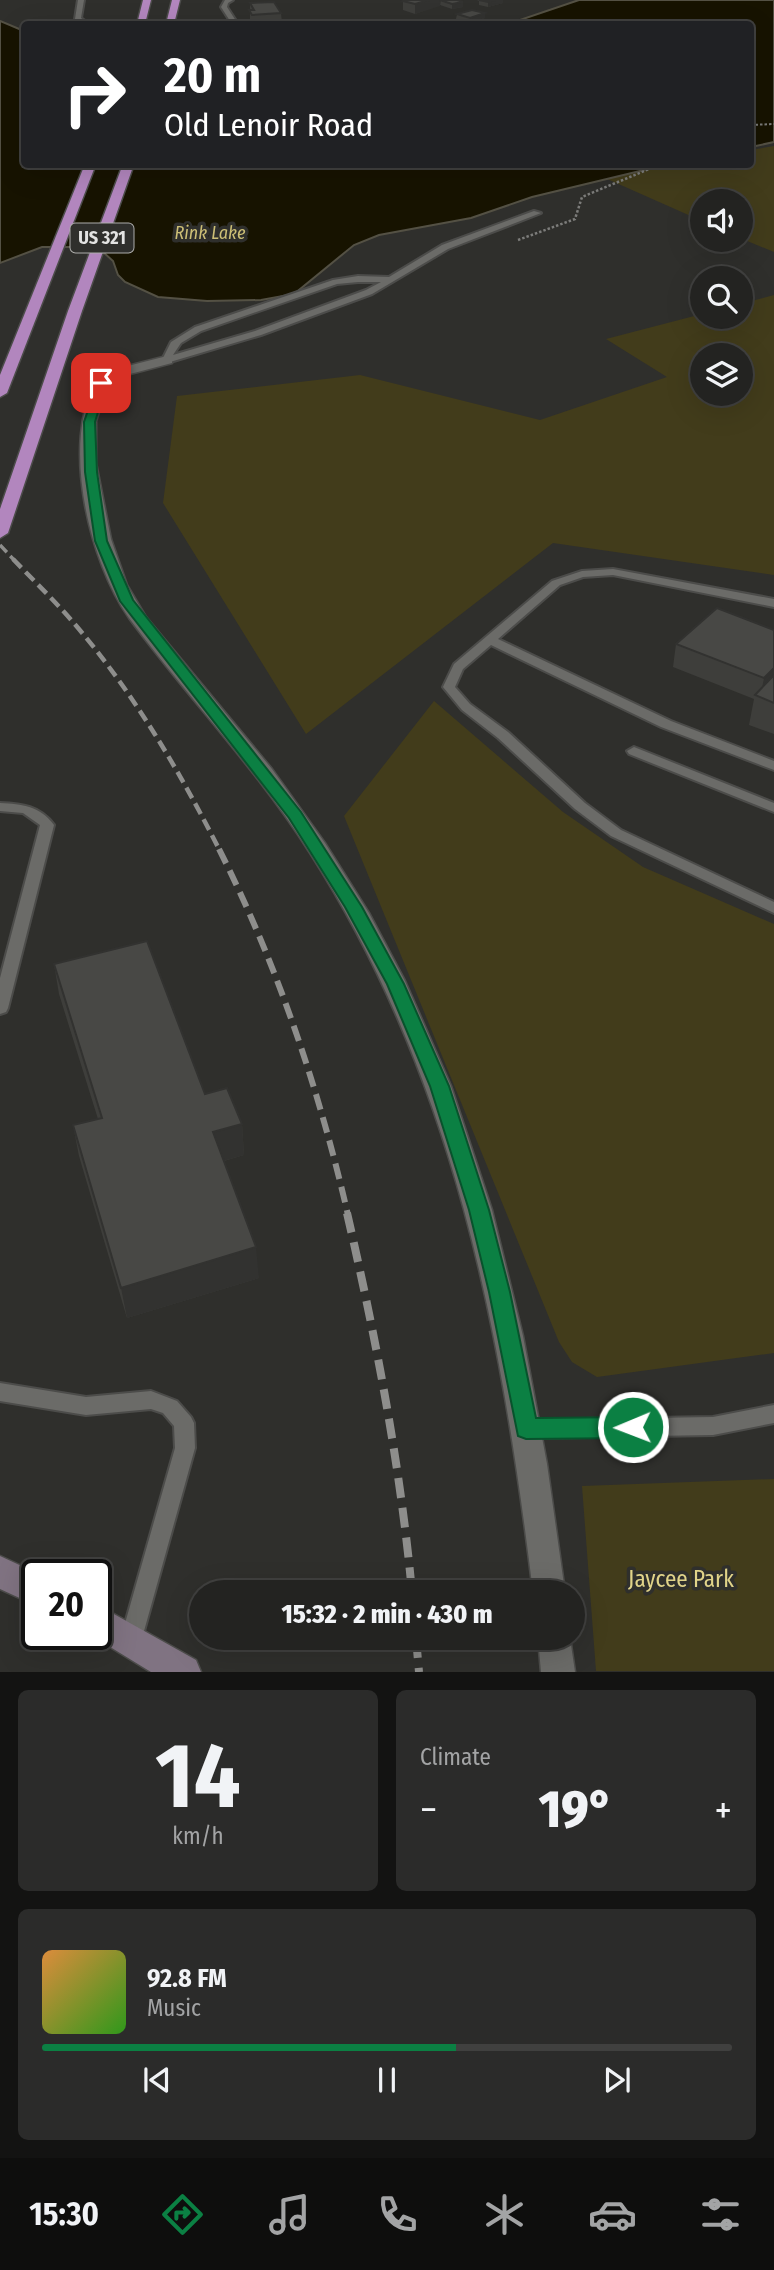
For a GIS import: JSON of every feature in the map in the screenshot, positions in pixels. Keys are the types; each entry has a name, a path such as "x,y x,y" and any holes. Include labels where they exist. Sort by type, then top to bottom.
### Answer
{"highway":[{"path":"142,21 147,0"},
{"path":"171,21 176,0"},
{"name":"US 321","path":"0,393 90,168"},
{"name":"US 321","path":"0,533 75,311 128,168"}],"main road":[{"path":"2,1578 21,1585"},
{"path":"112,1630 184,1671"}],"street":[{"path":"167,360 125,371 101,383 89,422 91,472 101,541 126,601 200,696 261,768 296,815 347,896 395,984 439,1086 479,1210 499,1292 526,1429 547,1580"},
{"path":"555,1650 558,1671"}],"lane":[{"path":"81,0 78,19 81,21"},
{"path":"230,0 225,2 224,8 233,21"},
{"path":"389,279 336,282 198,328 169,348 167,360 270,329 369,292 445,247 537,213"},
{"path":"774,603 614,572 582,574 556,583 458,667 449,687 466,707 503,735 580,806 616,833 774,908"},
{"path":"490,640 666,724 774,766"},
{"path":"634,751 774,808"},
{"path":"0,807 25,808 39,814 47,825 0,1007"},
{"path":"0,1392 86,1406 151,1400 170,1407 184,1423 185,1448 131,1641"},
{"path":"526,1429 713,1426 774,1413"}],"path":[{"path":"754,125 774,124"},
{"path":"642,174 654,168"}],"green space":[{"path":"774,146 774,252 753,243 753,189 690,189 690,216 605,178 660,168 754,168 754,149"},
{"path":"774,295 774,575 553,543 306,734 163,503 177,396 360,375 540,420 667,377 606,339 690,317 690,329 753,329 753,301"},
{"path":"434,701 563,812 643,867 774,924 774,1353 597,1377 572,1362 559,1342 344,816"},
{"name":"Jaycee Park","path":"774,1479 774,1671 596,1671 582,1486"}],"water":[{"path":"579,0 774,0 774,142 754,146 754,21 517,21"},
{"name":"Rink Lake","path":"0,21 21,30 21,168 653,168 532,197 471,218 379,235 354,245 294,294 261,300 207,301 158,297 125,282 118,275 113,261 103,252 85,247 42,247 0,263"}],"building":[{"path":"429,0 415,4 403,1"},
{"path":"440,0 457,0 463,2 452,4"},
{"path":"274,2 281,13 252,15 249,10 254,10 250,3"},
{"path":"472,10 485,13 470,18 457,14"},
{"path":"717,608 774,630 774,668 764,678 676,644"},
{"path":"774,675 774,703 755,695"},
{"path":"147,941 205,1094 227,1088 242,1124 213,1132 256,1247 121,1288 73,1125 102,1118 54,964"}],"railway":[{"path":"0,545 15,561"},
{"path":"13,559 65,613 115,675 171,761 220,850"},
{"path":"220,850 278,982 310,1074 348,1215"},
{"path":"347,1213 386,1401 411,1580"},
{"path":"417,1650 419,1672"}],"route":[{"path":"101,383 89,422 91,472 101,541 126,601 296,815 354,907 395,984 439,1086 479,1210 499,1292 526,1429 633,1427"}]}
